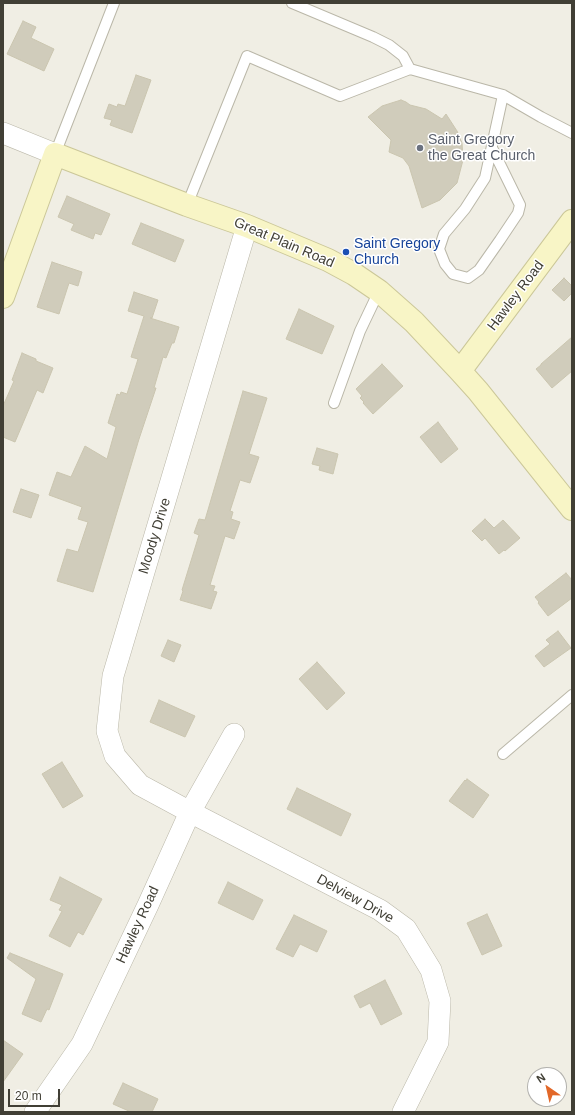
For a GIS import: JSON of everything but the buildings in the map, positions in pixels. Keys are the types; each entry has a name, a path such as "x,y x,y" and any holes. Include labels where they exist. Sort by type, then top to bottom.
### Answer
{"street":[{"name":"Great Plain Road","path":"3,132 55,154 187,205 247,226 328,260 354,274 379,291 414,322 460,371 478,391 572,509"},
{"path":"3,297 55,154"},
{"name":"Hawley Road","path":"460,371 572,221"},
{"name":"Moody Drive","path":"190,812 140,785 115,756 107,731 113,676 247,226"},
{"name":"Hawley Road","path":"35,1112 82,1044 190,812 234,734"},
{"name":"Delview Drive","path":"190,812 380,910 406,929 431,970 440,1001 438,1042 403,1112"}],"lane":[{"path":"55,154 114,3"},
{"path":"292,3 373,36 389,45 403,56 410,69"},
{"path":"187,205 247,56 340,96 410,69 503,95 572,133"},
{"path":"492,148 520,205 518,213 479,270 468,278 453,274 445,264 440,249 444,234 465,209 485,178 503,95"},
{"path":"334,403 360,331 379,291"},
{"path":"503,754 572,695"}],"place":[{"name":"Saint Gregory the Great Church","path":"420,148"},
{"name":"Saint Gregory Church","path":"346,252"}]}
